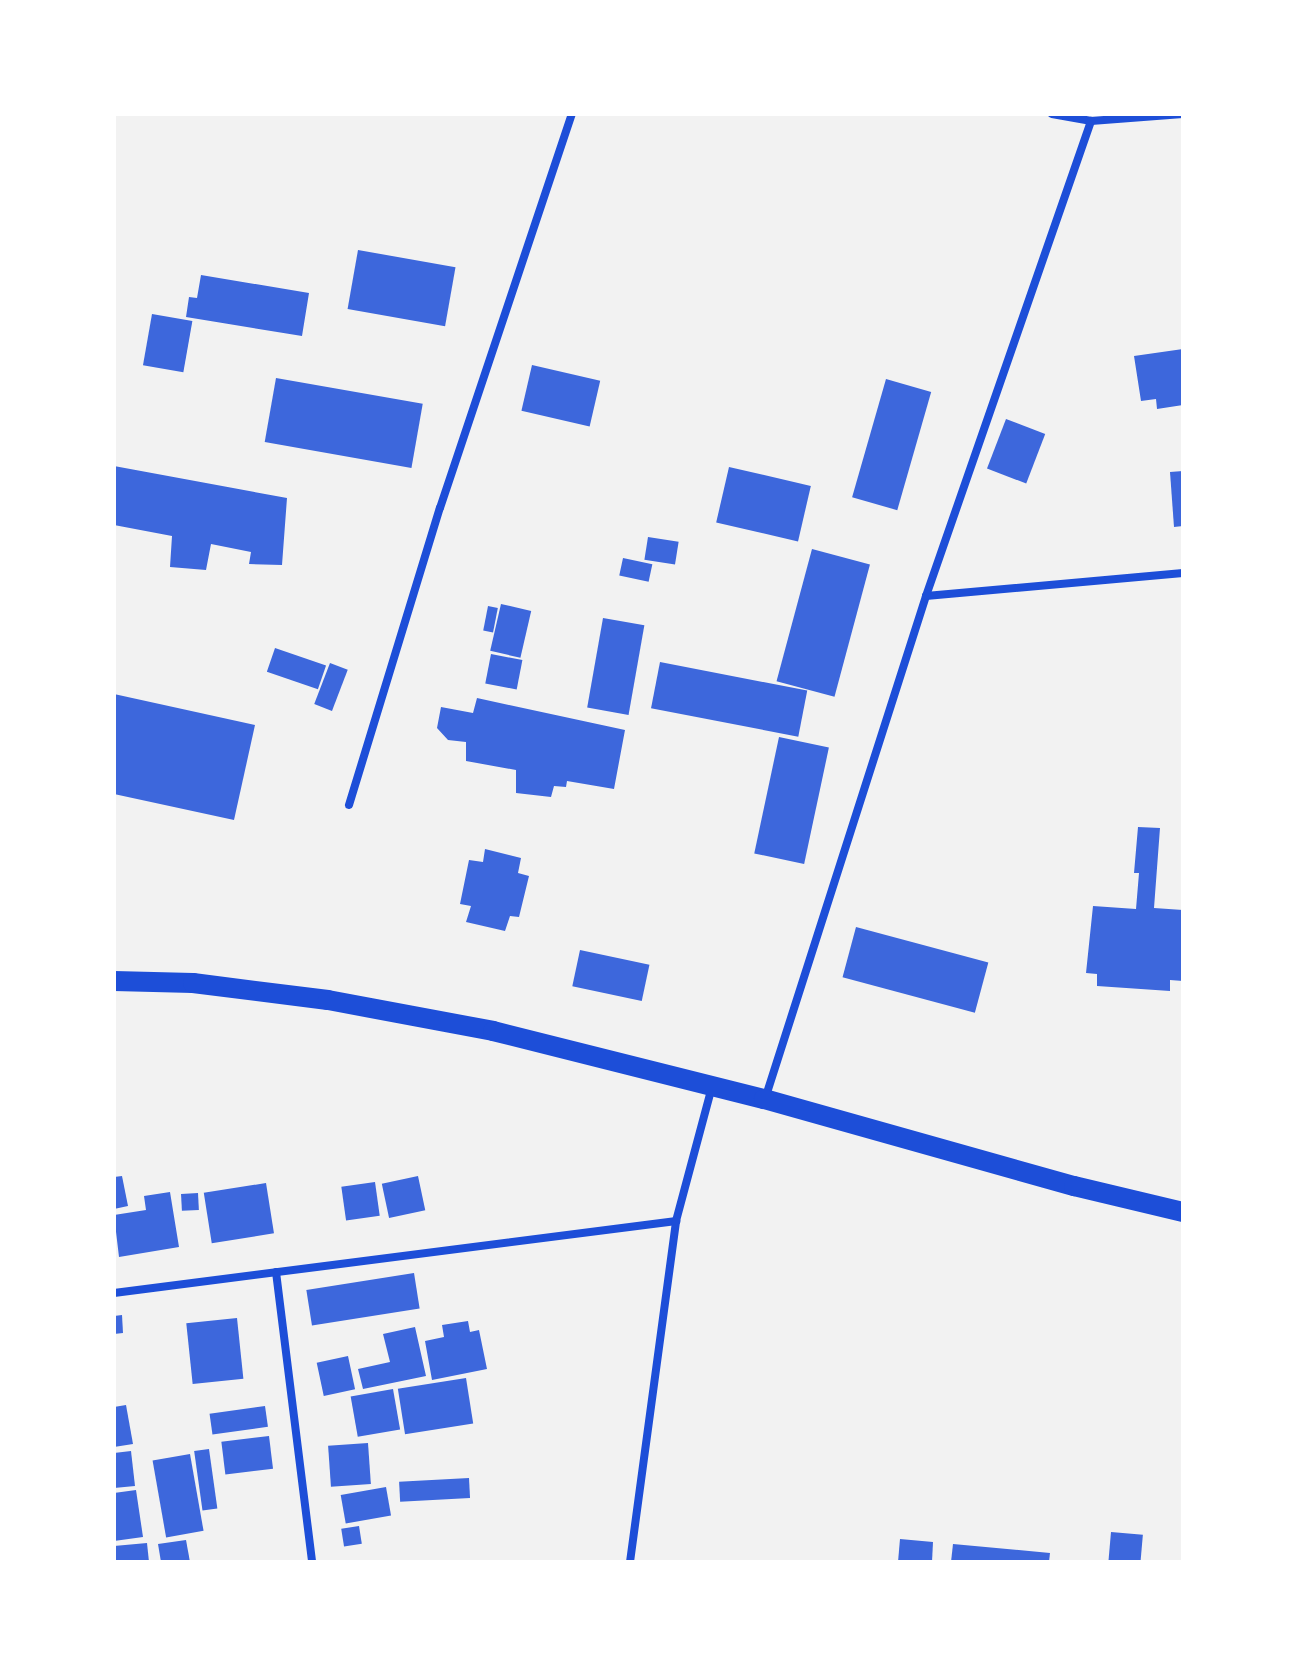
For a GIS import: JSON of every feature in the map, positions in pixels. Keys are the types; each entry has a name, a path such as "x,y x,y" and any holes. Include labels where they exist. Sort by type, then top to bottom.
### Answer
{"main road":[{"path":"114,981 193,983 328,1000 493,1031 764,1099 1074,1186 1183,1212"}],"street":[{"path":"349,805 440,508 572,114"},
{"path":"1052,114 1091,121 1183,114"},
{"path":"764,1099 926,596 1091,121"},
{"path":"926,596 1183,573"},
{"path":"630,1562 676,1221 712,1087"},
{"path":"114,1293 676,1221"},
{"path":"276,1272 312,1562"}],"building":[{"path":"358,250 455,267 445,326 348,309"},
{"path":"201,275 309,293 302,336 186,317 189,297 197,298"},
{"path":"152,314 192,321 183,372 143,365"},
{"path":"1183,349 1183,405 1157,409 1156,399 1141,401 1134,356"},
{"path":"532,365 600,381 590,427 521,411"},
{"path":"276,378 423,404 411,468 265,442"},
{"path":"886,379 931,392 897,510 852,497"},
{"path":"1006,419 1045,434 1026,484 987,468"},
{"path":"114,466 287,498 282,565 249,564 251,552 211,544 206,570 170,567 172,536 114,525"},
{"path":"729,467 811,486 798,541 716,523"},
{"path":"1183,471 1183,526 1174,527 1170,472"},
{"path":"648,537 679,542 675,565 644,560"},
{"path":"812,549 870,565 834,697 777,681"},
{"path":"623,558 652,564 649,582 619,576"},
{"path":"501,604 531,611 520,658 490,651"},
{"path":"488,606 498,608 493,632 483,631"},
{"path":"603,618 644,625 629,715 587,708"},
{"path":"275,648 326,666 318,689 267,672"},
{"path":"491,654 522,660 517,690 485,683"},
{"path":"660,662 807,691 798,737 651,708"},
{"path":"330,663 348,670 332,711 314,704"},
{"path":"114,694 255,725 234,820 114,794"},
{"path":"477,698 625,730 614,789 567,781 566,787 554,786 551,797 516,793 516,770 466,761 466,742 448,740 437,728 441,707 473,713"},
{"path":"779,737 829,748 804,864 754,853"},
{"path":"1138,827 1160,828 1154,908 1183,910 1183,981 1170,980 1170,991 1097,986 1097,974 1086,973 1093,906 1136,909 1139,873 1134,873"},
{"path":"485,849 521,858 518,873 529,876 519,917 510,916 505,931 466,922 471,906 460,904 469,860 483,862"},
{"path":"856,927 988,962 975,1013 843,977"},
{"path":"580,950 649,965 642,1001 572,986"},
{"path":"122,1176 128,1206 114,1209 114,1177"},
{"path":"418,1176 425,1210 389,1218 382,1184"},
{"path":"375,1182 380,1216 346,1220 341,1187"},
{"path":"266,1183 274,1233 212,1243 204,1193"},
{"path":"170,1192 179,1247 119,1257 114,1215 146,1210 144,1196"},
{"path":"198,1193 199,1210 182,1211 181,1194"},
{"path":"414,1273 420,1309 312,1326 306,1290"},
{"path":"122,1315 123,1333 114,1334 114,1316"},
{"path":"237,1318 243,1379 193,1384 186,1323"},
{"path":"468,1321 470,1332 479,1330 487,1369 432,1380 425,1341 444,1337 442,1325"},
{"path":"415,1327 426,1376 363,1389 358,1369 390,1362 383,1334"},
{"path":"348,1356 355,1389 324,1396 317,1363"},
{"path":"466,1378 473,1423 405,1434 398,1389"},
{"path":"393,1389 400,1429 358,1437 351,1396"},
{"path":"126,1405 133,1444 114,1447 114,1407"},
{"path":"265,1406 268,1427 212,1435 210,1414"},
{"path":"269,1436 273,1469 225,1475 221,1442"},
{"path":"368,1443 371,1484 331,1487 328,1446"},
{"path":"209,1449 217,1508 202,1511 194,1451"},
{"path":"131,1451 135,1486 114,1488 114,1453"},
{"path":"190,1454 204,1531 166,1537 153,1461"},
{"path":"469,1478 470,1498 400,1502 399,1482"},
{"path":"386,1487 391,1516 346,1524 341,1495"},
{"path":"136,1490 143,1537 114,1541 114,1493"},
{"path":"359,1526 362,1544 344,1547 341,1529"},
{"path":"1111,1532 1143,1535 1140,1562 1108,1562"},
{"path":"900,1539 933,1542 932,1562 898,1562"},
{"path":"186,1540 190,1562 161,1562 158,1544"},
{"path":"147,1543 149,1562 114,1562 114,1546"},
{"path":"953,1544 1050,1553 1049,1562 951,1562"}]}
